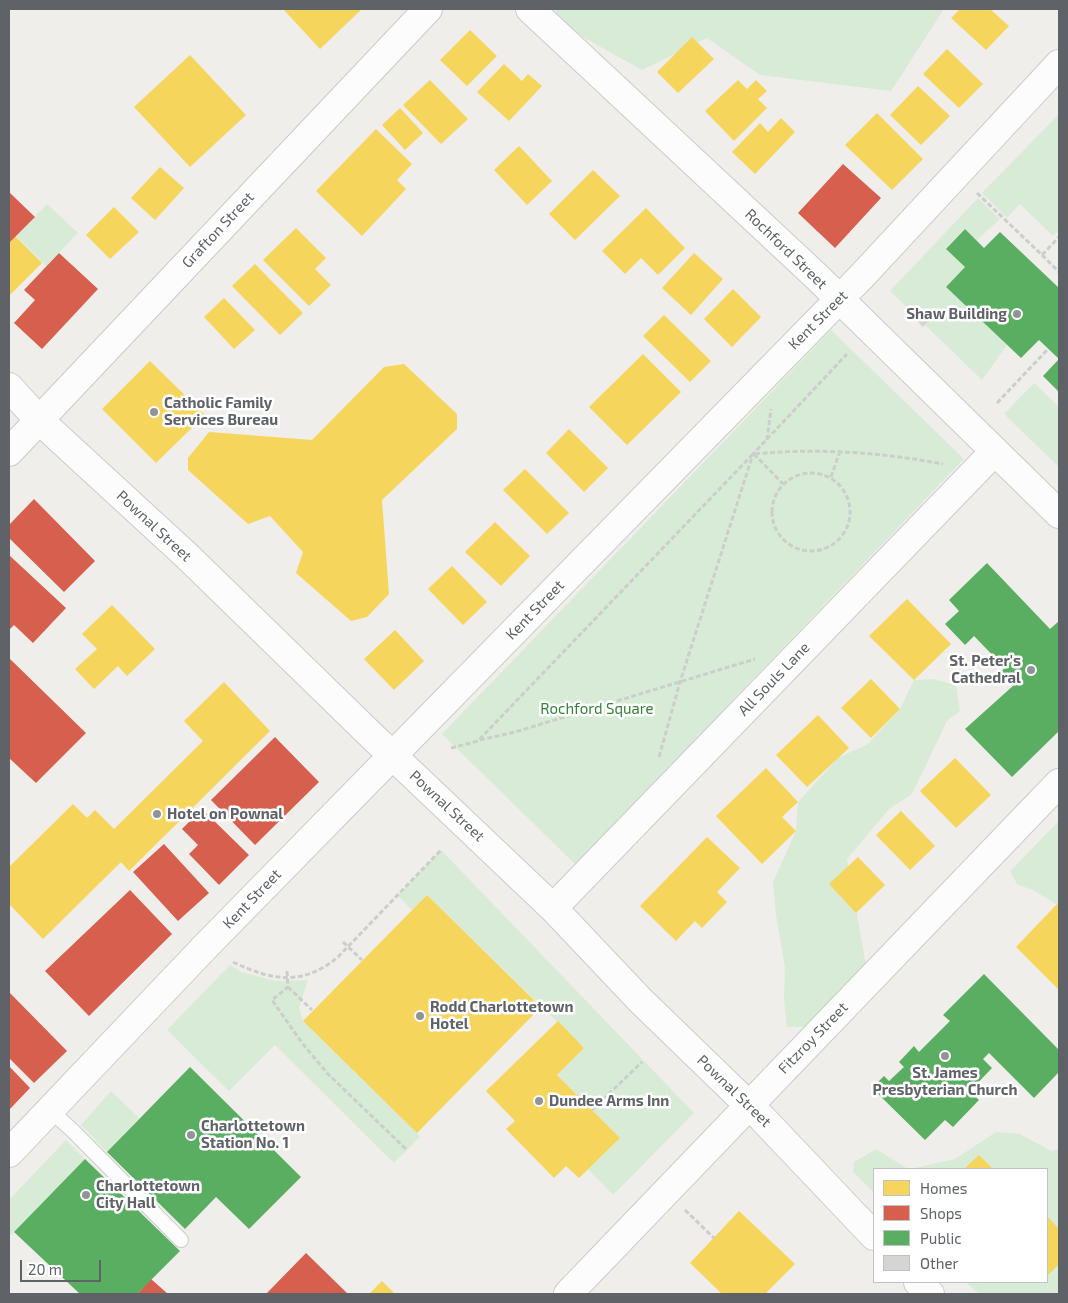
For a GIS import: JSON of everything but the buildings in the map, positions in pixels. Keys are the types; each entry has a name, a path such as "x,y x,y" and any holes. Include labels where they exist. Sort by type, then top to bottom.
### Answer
{"street":[{"name":"Grafton Street","path":"9,452 38,419 64,394 428,9"},
{"name":"Rochford Street","path":"530,9 816,276 838,300 1059,514"},
{"name":"Kent Street","path":"9,1153 203,949 838,300 1059,64"},
{"name":"Pownal Street","path":"9,387 38,419 187,556 554,908 641,1001 749,1106 873,1235"},
{"name":"All Souls Lane","path":"554,908 995,451"},
{"name":"Fitzroy Street","path":"568,1294 1059,783"},
{"path":"919,1283 930,1294"}],"lane":[{"path":"50,1110 181,1240"}],"path":[{"path":"977,193 1059,272"},
{"path":"1042,254 1059,237"},
{"path":"997,403 1048,349"},
{"path":"478,741 848,354"},
{"path":"766,440 772,406"},
{"path":"753,454 784,451 840,451 894,456 948,466"},
{"path":"831,478 840,451"},
{"path":"753,454 783,484"},
{"path":"659,758 680,682 753,454"},
{"path":"814,472 831,478 839,483 849,500 850,519 842,537 826,548 817,551 798,549 782,538 776,530 773,521 773,502 783,484 797,475 814,472"},
{"path":"451,748 515,732 764,656"},
{"path":"233,962 246,968 287,978 304,977 328,965 348,947 441,850"},
{"path":"343,942 362,960"},
{"path":"287,971 288,987 312,1010"},
{"path":"288,987 272,1000 302,1043 328,1074 407,1150"},
{"path":"592,1110 642,1062"},
{"path":"681,1206 714,1238"}],"green space":[{"path":"555,9 944,9 891,91 760,75 707,38 642,70 563,26"},
{"path":"1059,114 1059,230 1053,236 1020,204 1007,218 982,193"},
{"path":"978,198 1000,219 977,240 964,229 946,249 965,267 946,287 1007,345 982,380 890,291"},
{"path":"47,204 78,233 46,266 16,236"},
{"name":"Rochford Square","path":"831,330 964,459 749,683 578,867 442,734"},
{"path":"1034,383 1059,407 1059,467 1004,414"},
{"path":"933,679 956,685 960,711 947,721 912,794 889,809 847,859 866,965 806,1027 787,1027 784,999 785,968 776,915 773,882 796,831 798,802 838,758 868,744 900,709 914,680"},
{"path":"1059,821 1059,906 1035,891 1017,884 1010,871"},
{"path":"441,850 694,1113 613,1195 588,1169 620,1138 557,1075 584,1048 427,895 412,910 398,896"},
{"path":"230,965 241,972 276,981 308,980 299,1008 303,1021 420,1137 394,1163 275,1045 229,1091 167,1030"},
{"path":"111,1091 139,1118 107,1152 81,1125"},
{"path":"996,1132 1020,1134 1051,1151 1059,1149 1059,1294 979,1294 967,1283 1048,1283 1048,1168 915,1168 955,1159"},
{"path":"66,1140 85,1159 9,1237 9,1200"},
{"path":"876,1149 906,1168 873,1168 873,1192 853,1172 854,1162"}],"place":[{"name":"Shaw Building","path":"1017,314"},
{"name":"Catholic Family Services Bureau","path":"154,412"},
{"name":"St. Peter's Cathedral","path":"1031,670"},
{"name":"Hotel on Pownal","path":"157,814"},
{"name":"Rodd Charlottetown Hotel","path":"420,1016"},
{"name":"St. James Presbyterian Church","path":"945,1056"},
{"name":"Dundee Arms Inn","path":"539,1101"},
{"name":"Charlottetown Station No. 1","path":"191,1135"},
{"name":"Charlottetown City Hall","path":"86,1195"}]}
